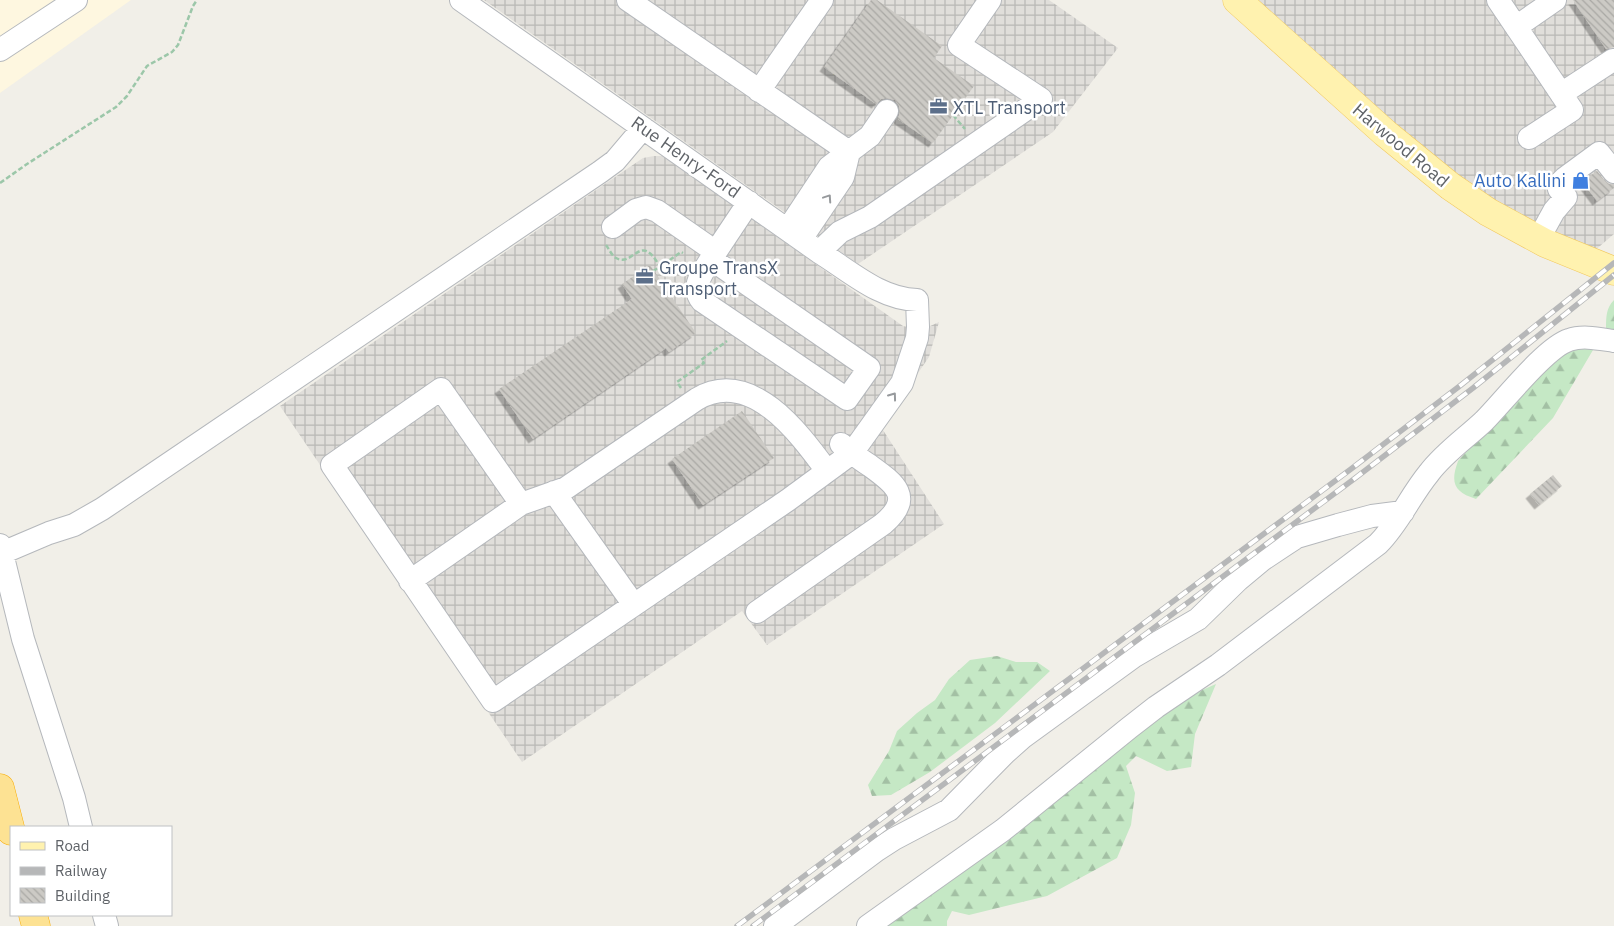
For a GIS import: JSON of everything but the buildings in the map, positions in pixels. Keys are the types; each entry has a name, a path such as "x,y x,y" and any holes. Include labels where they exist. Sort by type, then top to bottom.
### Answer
{"highway":[{"path":"0,788 10,827"}],"main road":[{"name":"Harwood Road","path":"1237,0 1329,84 1430,170 1488,212 1538,240 1614,272"}],"street":[{"path":"0,50 76,0"},
{"name":"Rue Henry-Ford","path":"461,0 819,252 879,291 901,298 917,300 918,327 902,383 847,448"},
{"path":"628,0 849,152"},
{"path":"759,91 822,0"},
{"path":"1498,0 1572,110 1529,138"},
{"path":"1516,27 1555,0"},
{"path":"819,252 840,232 870,217 1041,99 959,44 984,2"},
{"path":"1561,94 1613,60"},
{"path":"794,234 843,177 849,152 870,136 887,111"},
{"path":"80,826 74,798 23,639 1,549 74,525 102,509 600,172 615,161 643,128"},
{"path":"1538,240 1554,211 1566,197 1559,189 1558,185 1560,182 1606,148 1614,172"},
{"path":"608,234 636,210 646,207 657,212 714,255 869,368 847,399 702,301 696,292 702,273 714,255 749,202"},
{"path":"868,926 1003,830 1156,707 1218,665 1378,544 1395,525 1415,492 1434,466 1482,422 1550,351 1567,340 1575,338 1599,338 1614,341"},
{"path":"521,504 441,390 332,465 493,701 788,500 827,471 847,448 896,487 899,500 895,512 883,524 757,612"},
{"path":"410,581 521,504 566,488 703,395 720,390 730,390 754,398 775,411 796,430 827,471"},
{"path":"554,492 634,605"},
{"path":"775,926 877,850 949,810 1005,752 1023,737 1133,657 1198,620 1238,580 1262,560 1286,544 1297,537 1338,524 1372,516 1403,512"}],"path":[{"path":"0,183 116,107 127,96 147,66 172,52 178,45 197,0"},
{"path":"954,114 964,129"},
{"path":"608,234 615,257 618,259 627,259 639,251 648,251 652,253 660,267"},
{"path":"654,270 681,252 688,256"},
{"path":"691,403 676,382 704,363 701,360 726,343"}],"shaded area":[{"path":"0,0 131,0 0,93"},
{"path":"484,0 1049,0 1118,48 1053,132 858,264"},
{"path":"1254,0 1614,0 1614,234 1593,252 1489,198 1422,149"},
{"path":"663,156 903,326 913,328 928,327 939,322 929,357 881,427 944,524 767,645 742,611 522,762 280,406 643,158"}],"green space":[{"path":"1614,300 1614,333 1606,329 1606,317"},
{"path":"1583,343 1593,350 1553,418 1476,499 1459,490 1454,481 1458,461 1524,391 1553,356"},
{"path":"997,656 1016,662 1037,662 1050,671 995,723 930,772 891,795 872,796 868,785 889,751 897,731 935,700 949,679 970,660"},
{"path":"1216,684 1195,734 1191,767 1167,771 1136,756 1126,766 1135,793 1131,825 1117,858 1047,896 969,915 952,911 947,921 947,926 879,926 1177,701"}],"railway":[{"path":"737,926 1351,469 1461,385 1614,263"},
{"path":"753,926 1354,479 1473,388 1614,275"}],"place":[{"name":"XTL Transport","path":"939,107"},
{"name":"Auto Kallini","path":"1580,180"},
{"name":"Groupe TransX Transport","path":"645,277"}]}
